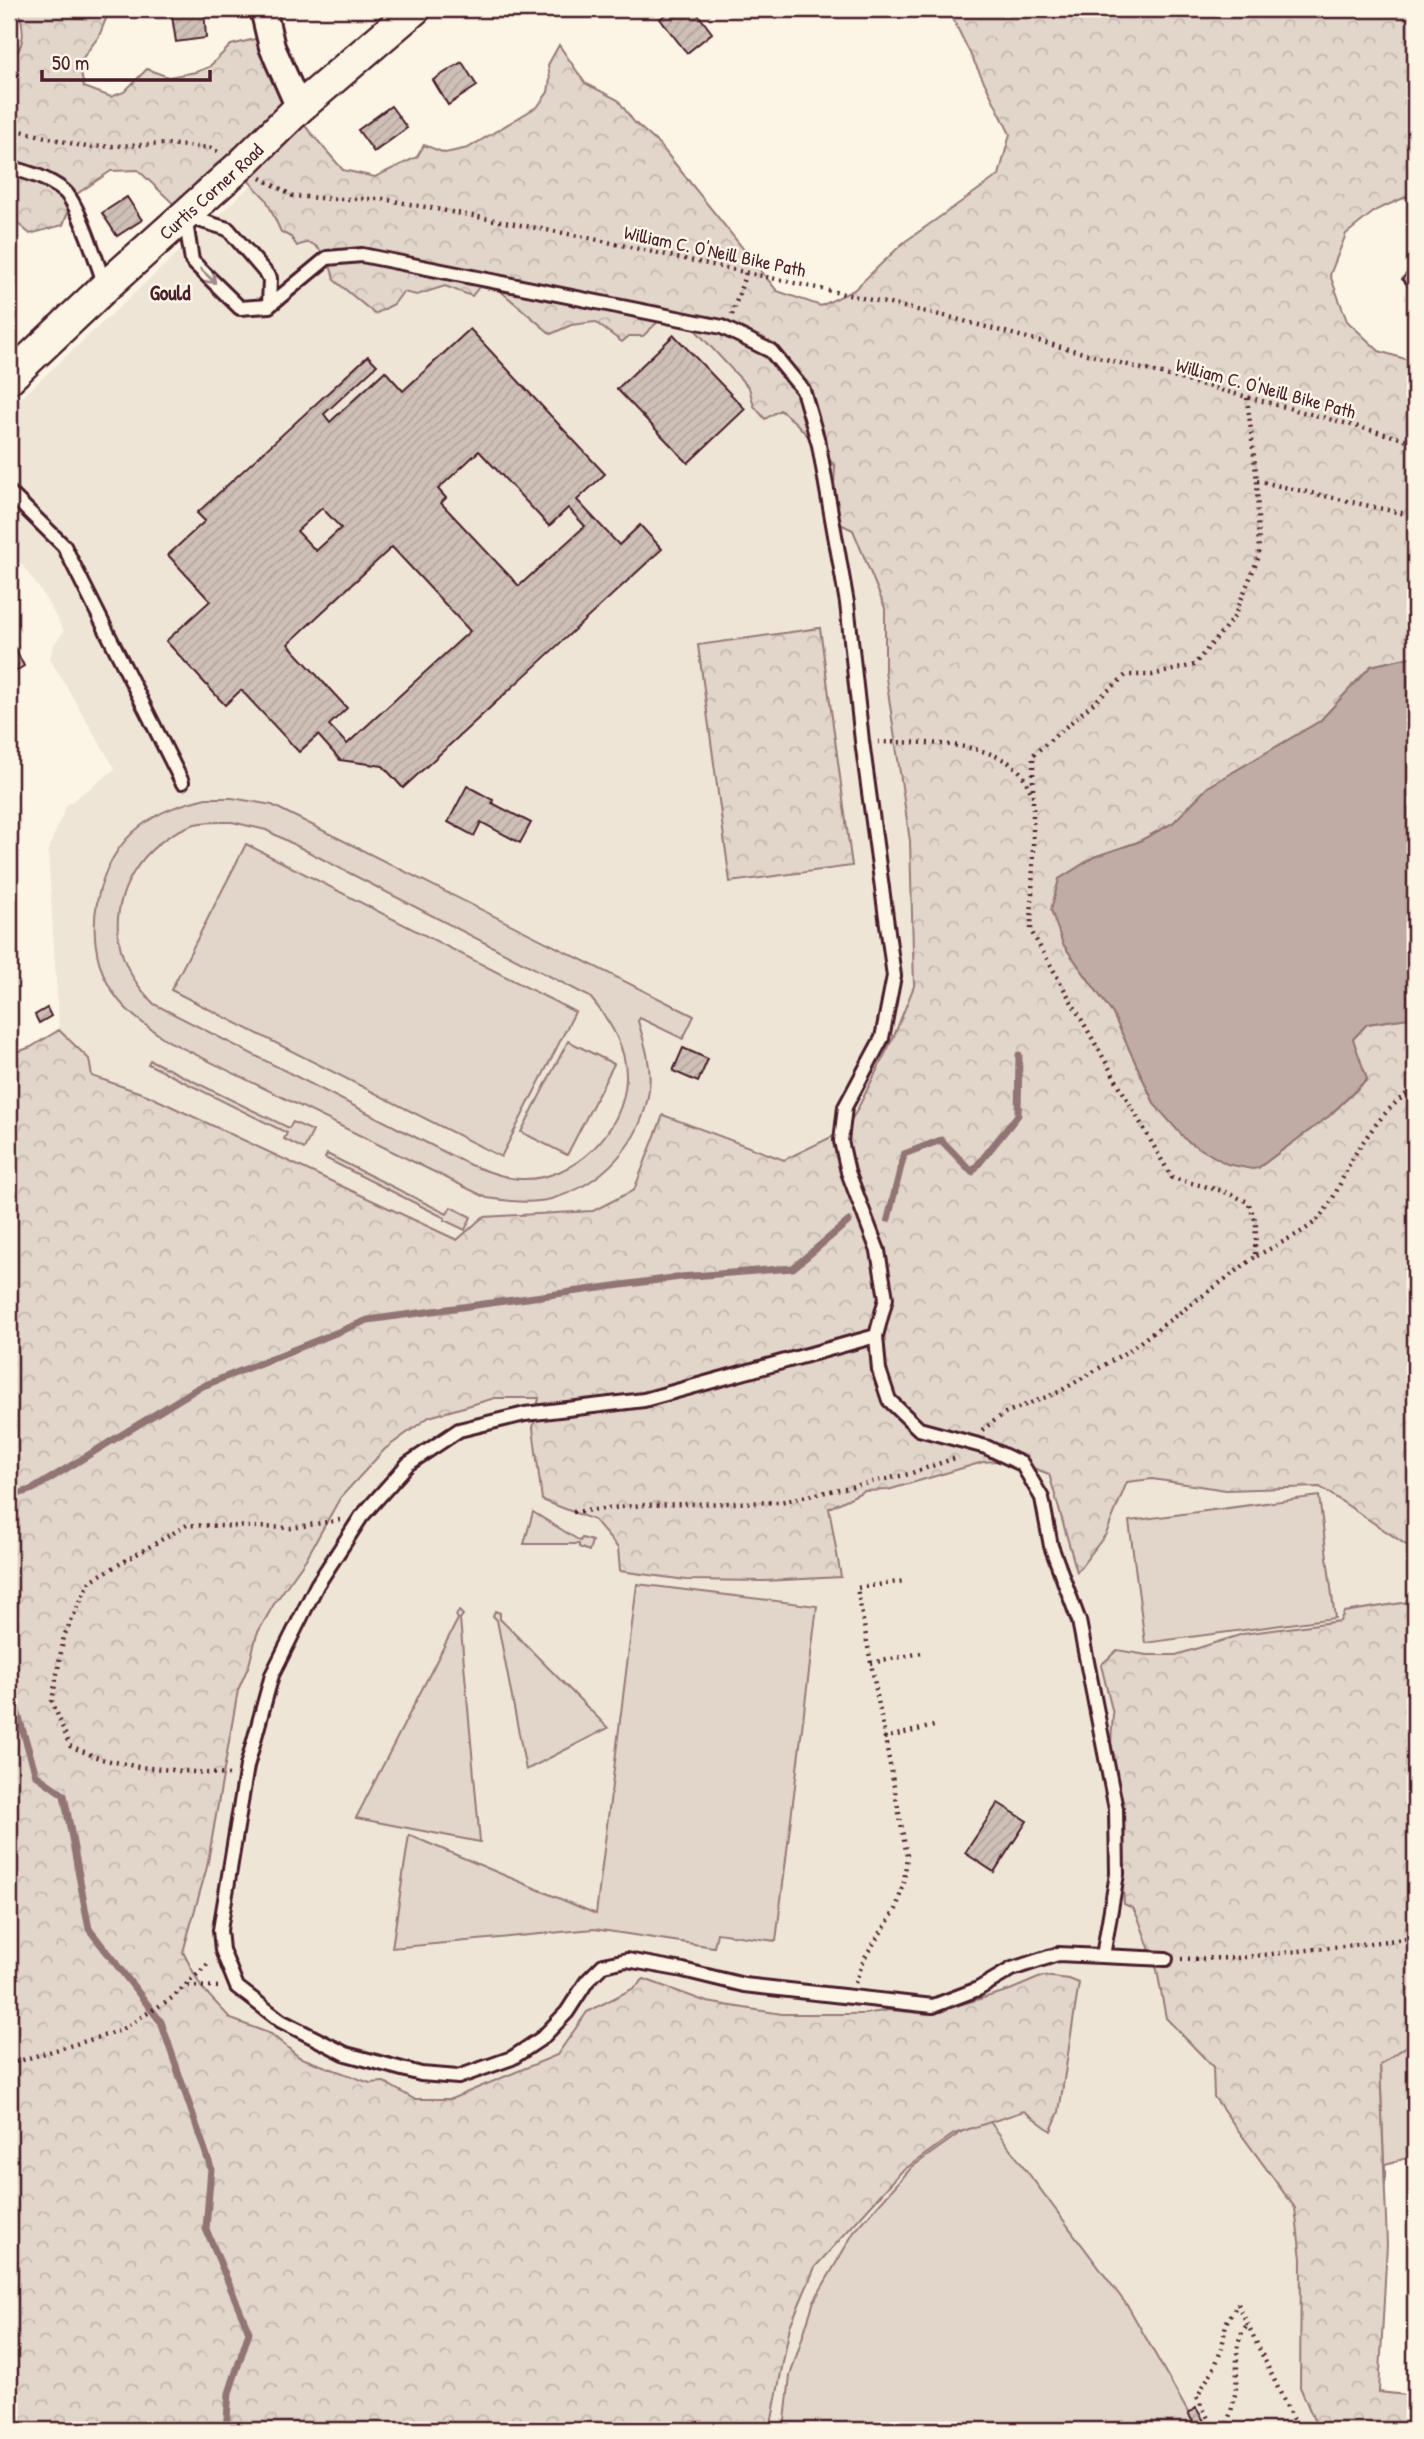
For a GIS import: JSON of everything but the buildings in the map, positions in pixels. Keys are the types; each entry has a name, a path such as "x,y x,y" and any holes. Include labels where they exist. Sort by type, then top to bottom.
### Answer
{"street":[{"path":"263,9 272,47 299,108"},
{"name":"Curtis Corner Road","path":"9,378 106,286 242,164 299,108 415,9"}],"lane":[{"path":"9,168 42,178 64,191 73,204 106,286"},
{"path":"269,306 270,278 228,229 185,216 192,261 240,308 269,306 327,258 362,255 695,321 728,330 771,351 803,390 819,445 847,603 862,741 894,976 882,1038 845,1107 841,1141 848,1172 878,1251 886,1298 876,1336 879,1370 889,1400 919,1429 966,1448 986,1447 1021,1464 1042,1497 1051,1546 1079,1621 1116,1809 1117,1874 1103,1956"},
{"path":"9,492 64,546 182,782"},
{"path":"876,1336 644,1400 525,1414 458,1430 408,1464 361,1517 317,1586 272,1675 245,1777 220,1930 222,1950 236,1987 281,2021 346,2054 421,2074 458,2077 512,2059 542,2038 567,2012 587,1981 603,1965 627,1961 683,1970 744,1985 933,2006 978,1989 1012,1969 1058,1954 1166,1959"}],"path":[{"name":"William C. O'Neill Bike Path","path":"9,128 86,147 166,144 211,148 293,196 383,199 589,238 746,272 949,317 1415,442"},
{"path":"728,330 746,272"},
{"path":"1247,398 1257,481 1259,556 1234,617 1194,664 1152,675 1126,675 1033,755 1031,931 1172,1178 1223,1191 1248,1202 1256,1222 1255,1257"},
{"path":"1257,481 1415,516"},
{"path":"862,741 931,743 992,752 1019,769 1033,797"},
{"path":"573,1512 642,1505 780,1502 909,1474 966,1448 1005,1413 1059,1392 1128,1351 1255,1257 1315,1222 1335,1196 1350,1163 1375,1126 1405,1094 1415,1089"},
{"path":"245,1777 139,1767 101,1759 69,1746 52,1701 64,1636 90,1581 187,1525 291,1528 361,1517"},
{"path":"850,1996 865,1957 896,1909 904,1882 906,1856 857,1588 904,1581"},
{"path":"871,1663 921,1653"},
{"path":"884,1738 938,1725"},
{"path":"1166,1959 1236,1958 1415,1938"},
{"path":"9,2064 119,2031 172,1998 222,1950"},
{"path":"187,1986 236,1987"},
{"path":"1214,2430 1197,2397 1223,2348 1226,2323 1238,2303 1298,2430"},
{"path":"1225,2430 1232,2413 1237,2386 1237,2354 1241,2332 1248,2324"}],"shaded area":[{"path":"252,184 266,199 281,232 315,245 333,271 396,299 403,292 417,295 445,286 472,296 479,287 491,283 551,334 571,325 595,322 629,336 663,317 688,322 749,388 754,406 765,418 780,410 796,423 835,466 833,507 853,529 885,608 885,671 910,841 914,986 894,1036 844,1131 784,1160 663,1115 634,1190 593,1211 483,1217 457,1240 147,1095 92,1076 89,1059 59,1030 48,850 66,806 115,769 50,659 53,646 64,631 41,591 9,547 9,409"},
{"path":"1415,656 1415,1017 1367,1024 1353,1039 1367,1079 1329,1116 1258,1168 1227,1164 1187,1141 1155,1105 1113,1014 1063,944 1051,910 1059,879 1094,857 1138,842 1173,823 1208,787 1320,721 1371,666"},
{"path":"495,1398 539,1398 533,1428 542,1499 594,1520 618,1548 620,1571 840,1577 829,1508 864,1491 888,1490 983,1462 1012,1460 1049,1474 1106,1534 1127,1482 1152,1479 1226,1490 1320,1487 1408,1546 1415,1547 1415,1601 1344,1612 1341,1621 1243,1634 1176,1655 1147,1655 1101,1665 1113,1714 1111,1743 1121,1799 1132,1908 1139,1919 1157,1970 1166,2018 1213,2068 1214,2097 1295,2208 1316,2425 1325,2430 770,2430 790,2326 815,2267 901,2172 954,2134 1024,2111 1051,2131 1059,2112 1079,1984 1069,1979 1043,1976 1010,1990 929,2014 890,2010 864,2014 782,2014 707,2002 644,1979 634,1988 587,2012 557,2055 451,2099 414,2099 384,2082 370,2083 299,2057 271,2034 231,2019 201,1987 183,1952 207,1867 238,1690 249,1665 257,1634 274,1604 306,1559 340,1498 385,1449 430,1417"}],"green space":[{"path":"18,9 110,9 99,36 79,63 84,87 111,97 124,92 147,69 168,77 196,72 209,67 231,45 263,37 299,119 343,170 375,177 417,157 424,145 445,153 468,148 538,106 548,92 548,65 559,45 585,83 618,100 634,122 660,145 777,291 821,306 854,290 903,243 999,175 1010,134 948,9 1415,9 1415,193 1376,210 1346,234 1330,275 1347,321 1379,351 1415,362 1415,656 1371,666 1320,721 1208,787 1173,823 1138,842 1094,857 1063,944 1113,1014 1155,1105 1258,1168 1329,1116 1367,1080 1352,1040 1367,1024 1415,1017 1415,1547 1408,1546 1320,1487 1226,1490 1152,1479 1127,1482 1106,1534 1077,1572 1049,1474 1012,1460 983,1462 888,1490 864,1491 829,1508 841,1577 764,1581 686,1580 620,1571 618,1548 594,1520 542,1500 533,1428 539,1398 495,1398 429,1417 385,1449 340,1498 306,1559 274,1604 257,1634 249,1665 238,1690 207,1867 183,1952 201,1987 231,2019 271,2034 299,2057 370,2083 384,2082 414,2099 451,2099 557,2055 587,2012 634,1988 644,1979 707,2002 782,2014 864,2014 890,2010 929,2014 1010,1990 1043,1976 1079,1983 1059,2112 1051,2131 1024,2111 954,2134 901,2172 815,2267 790,2326 770,2430 9,2430 9,1055 31,1047 59,1030 89,1059 92,1076 147,1095 457,1240 483,1217 593,1211 634,1190 663,1115 784,1160 844,1131 894,1036 914,986 910,841 885,671 885,608 853,530 840,524 833,507 835,466 796,423 780,410 765,419 754,406 749,388 688,322 663,317 643,336 629,336 622,342 595,322 571,325 551,334 491,283 479,287 472,296 445,286 417,295 403,292 394,304 375,314 334,280 328,263 317,247 308,243 297,246 291,237 281,232 266,199 238,170 184,214 138,170 111,171 74,196 63,225 30,234 16,222 9,211 9,59 15,55 21,43 23,30"},
{"path":"820,628 852,866 730,882 698,645"},
{"path":"206,798 232,798 272,805 694,1016 683,1039 640,1018 638,1021 649,1064 649,1090 638,1127 616,1159 587,1184 551,1199 527,1202 487,1198 168,1041 135,1017 115,995 100,966 95,922 97,900 104,878 113,858 126,840 142,825 165,811","holes":["232,822 266,830 590,997 616,1034 626,1067 623,1098 617,1116 593,1149 560,1172 541,1177 515,1179 495,1174 470,1165 154,1004 130,973 121,950 119,910 133,873 160,843 195,824"]},
{"path":"246,844 575,1012 501,1157 171,990"},
{"path":"568,1041 614,1064 567,1155 521,1132"},
{"path":"150,1060 289,1128 293,1122 313,1131 304,1149 284,1139 287,1133 148,1064"},
{"path":"327,1154 447,1214 451,1207 471,1217 465,1230 325,1158"},
{"path":"1319,1496 1335,1618 1145,1643 1129,1521"},
{"path":"533,1512 580,1541 582,1538 592,1541 589,1551 579,1547 579,1544 524,1544"},
{"path":"637,1584 817,1606 776,1941 717,1933 714,1947 594,1929 392,1948 409,1835 596,1914"},
{"path":"1415,1601 1415,2044 1411,2043 1380,2065 1387,2244 1379,2392 1415,2396 1415,2430 1325,2430 1316,2425 1300,2387 1301,2259 1295,2208 1214,2097 1213,2067 1166,2018 1157,1970 1139,1920 1133,1908 1124,1904 1118,1804 1121,1799 1111,1743 1113,1714 1101,1665 1117,1650 1147,1655 1176,1655 1243,1634 1340,1621 1344,1612"},
{"path":"459,1611 463,1615 460,1619 480,1842 356,1818 458,1619 456,1615"},
{"path":"495,1611 500,1613 500,1619 608,1728 526,1770 497,1620 493,1616"},
{"path":"1411,2043 1415,2044 1415,2156 1385,2164 1385,2186 1380,2064"},
{"path":"985,2115 1129,2308 1198,2430 784,2430 790,2376 814,2301 854,2232 912,2167"}],"waterway":[{"path":"888,1219 904,1154 941,1140 972,1172 1018,1115 1019,1055"},
{"path":"9,1497 33,1489 198,1388 368,1320 680,1277 793,1268 849,1221"},
{"path":"9,1684 36,1775 64,1795 89,1929 161,2022 211,2168 206,2229 249,2332 229,2393 226,2430"}],"district":[{"name":"Gould","path":"170,293"}]}
